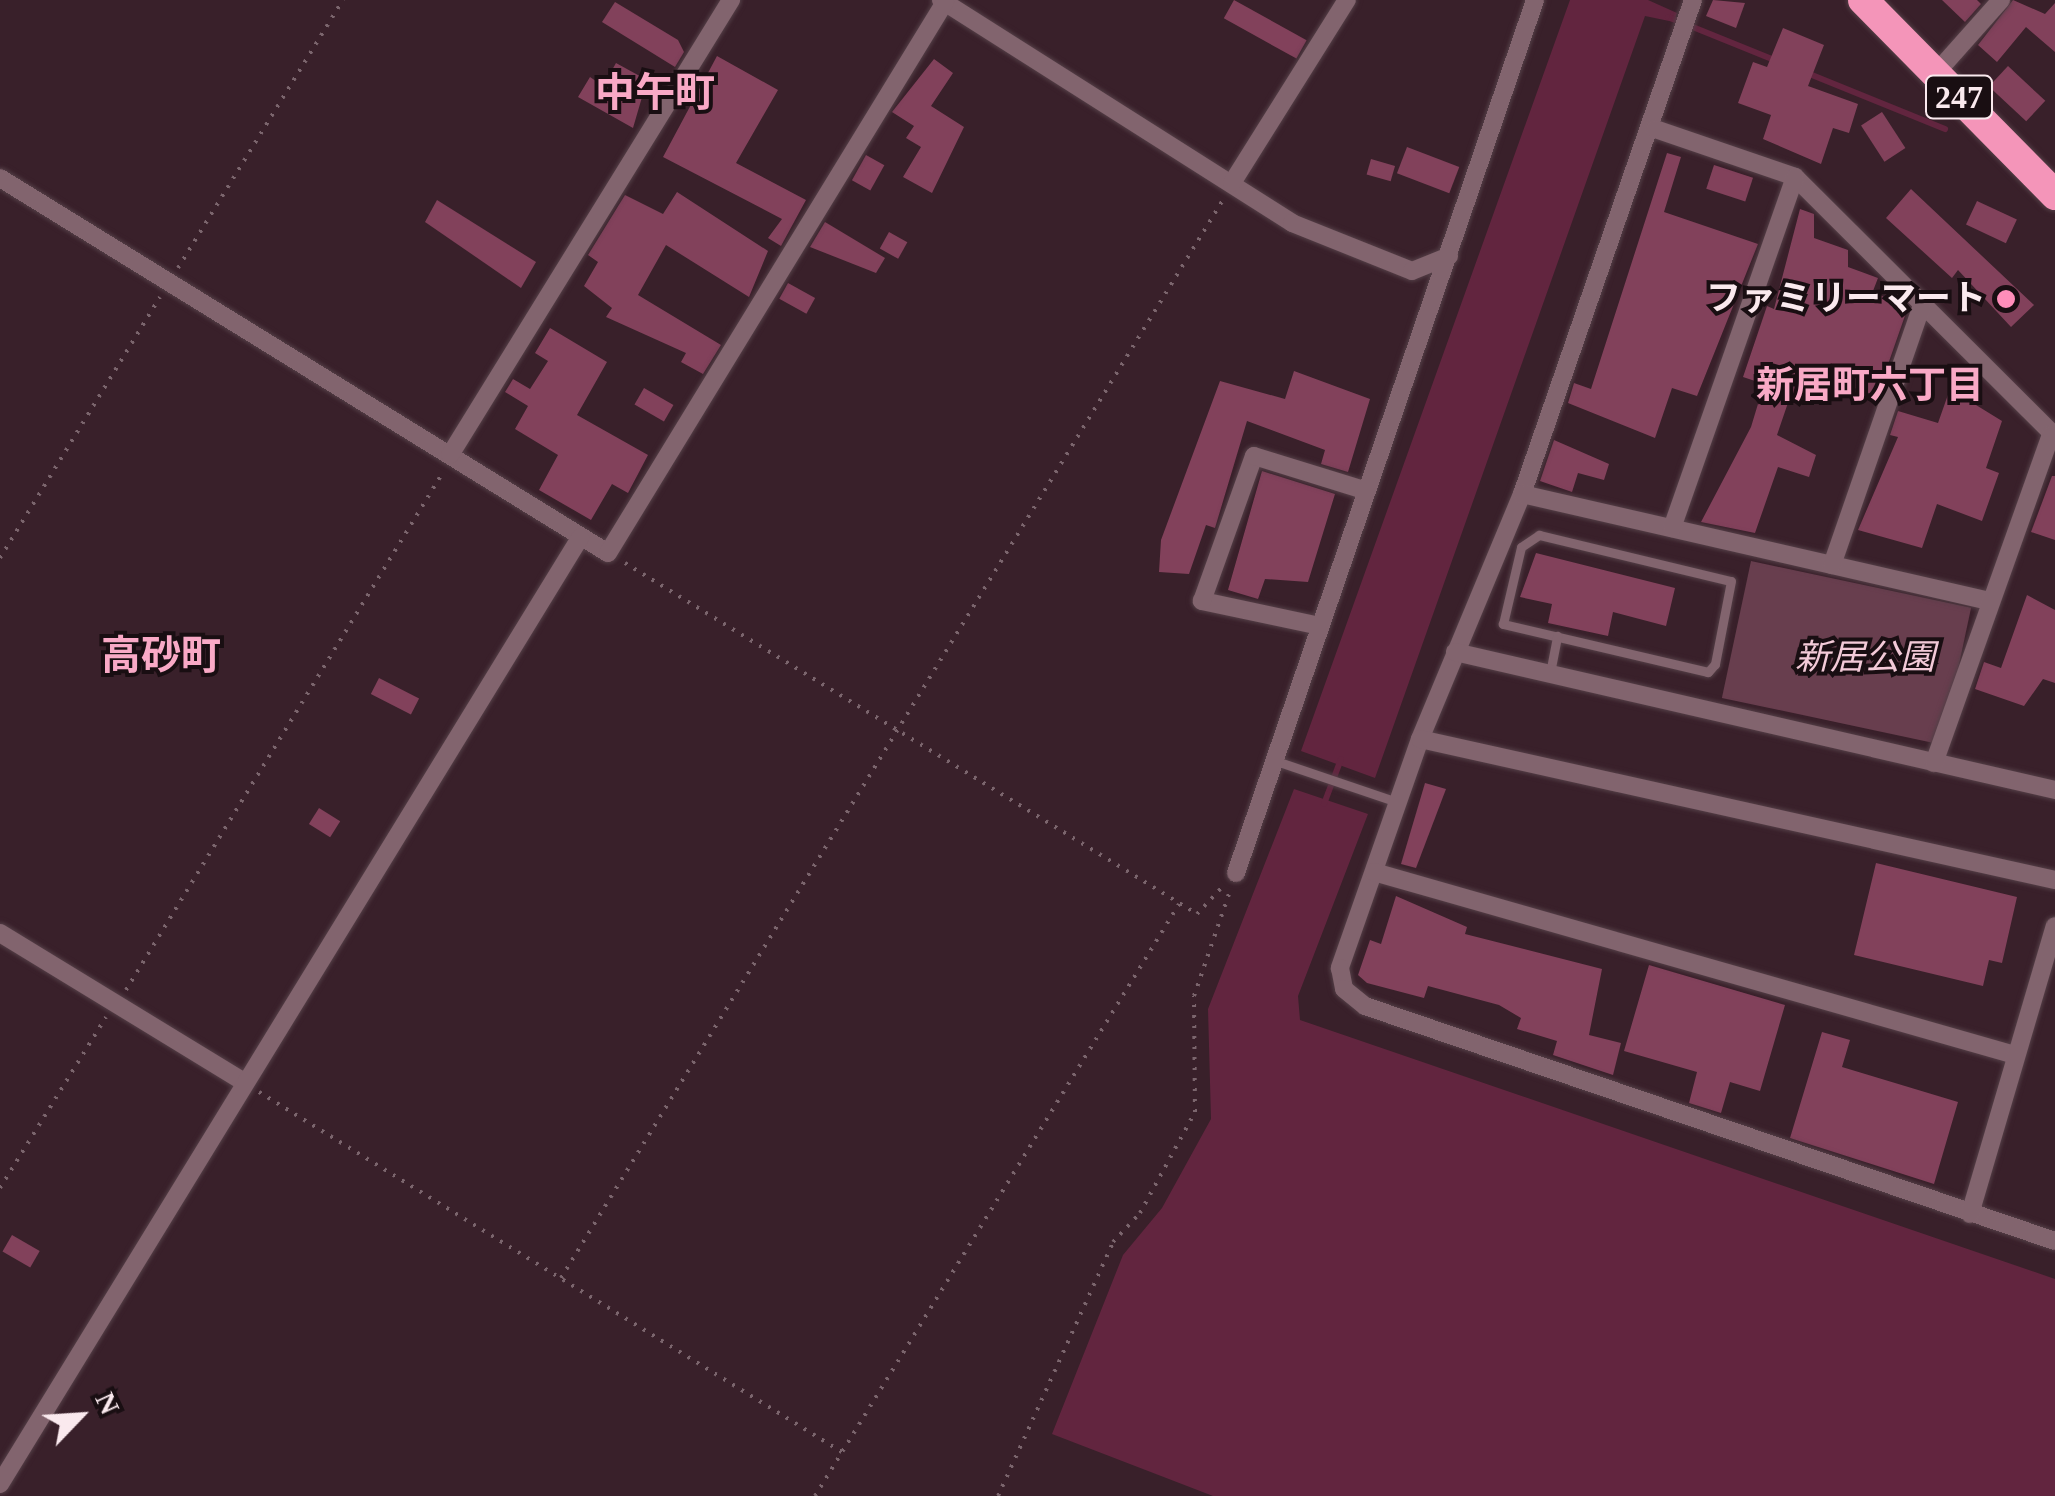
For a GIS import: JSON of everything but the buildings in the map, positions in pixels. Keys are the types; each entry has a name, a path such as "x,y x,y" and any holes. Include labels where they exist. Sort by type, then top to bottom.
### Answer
{"highway":[{"name":"247","path":"1863,0 2055,195"}],"street":[{"path":"452,456 730,0"},
{"path":"1232,183 1346,0"},
{"path":"1236,873 1536,0"},
{"path":"1693,0 1655,128 1522,494 1420,739 1340,968 1344,989 1366,1006 2055,1241"},
{"path":"1936,73 2001,0"},
{"path":"0,178 608,552 952,3 1292,223 1375,260 1412,271 1450,256"},
{"path":"1655,128 1794,177 2053,435 1934,762"},
{"path":"1672,528 1794,177"},
{"path":"1832,565 1922,305"},
{"path":"1320,626 1202,600 1254,456 1367,491"},
{"path":"1522,494 1991,601"},
{"path":"0,1484 242,1081 580,538"},
{"path":"1455,652 2055,790"},
{"path":"1420,739 2055,880"},
{"path":"1374,872 2016,1055"},
{"path":"1970,1214 2055,926"},
{"path":"0,933 242,1081"}],"lane":[{"path":"1538,535 1731,581 1708,672 1558,636 1503,624 1521,548 1538,535"},
{"path":"1550,674 1558,636"},
{"path":"1276,760 1398,802"}],"path":[{"path":"0,558 343,0"},
{"path":"562,1278 1232,183"},
{"path":"0,1188 118,1005 452,456"},
{"path":"608,552 1197,914 1236,873"},
{"path":"998,1496 1114,1242 1140,1213 1194,1112 1194,996 1236,873"},
{"path":"815,1496 1179,904"},
{"path":"242,1081 842,1452"}],"green space":[{"name":"新居公園","path":"1751,561 1971,608 1942,745 1722,698"}],"shaded area":[{"path":"1570,0 1648,0 1677,13 1674,22 1645,16 1375,778 1301,751"},
{"path":"1294,789 1368,814 1298,996 1300,1020 2055,1279 2055,1496 1213,1496 1052,1434 1123,1255 1162,1208 1211,1119 1208,1009"}],"waterway":[{"path":"1668,17 1777,61"},
{"path":"1807,73 1945,129"},
{"path":"1324,804 1341,759"}],"place":[{"name":"ファミリーマート","path":"2006,299"}],"district":[{"name":"中午町","path":"655,93"},
{"name":"新居町六丁目","path":"1870,386"},
{"name":"高砂町","path":"161,656"}]}
